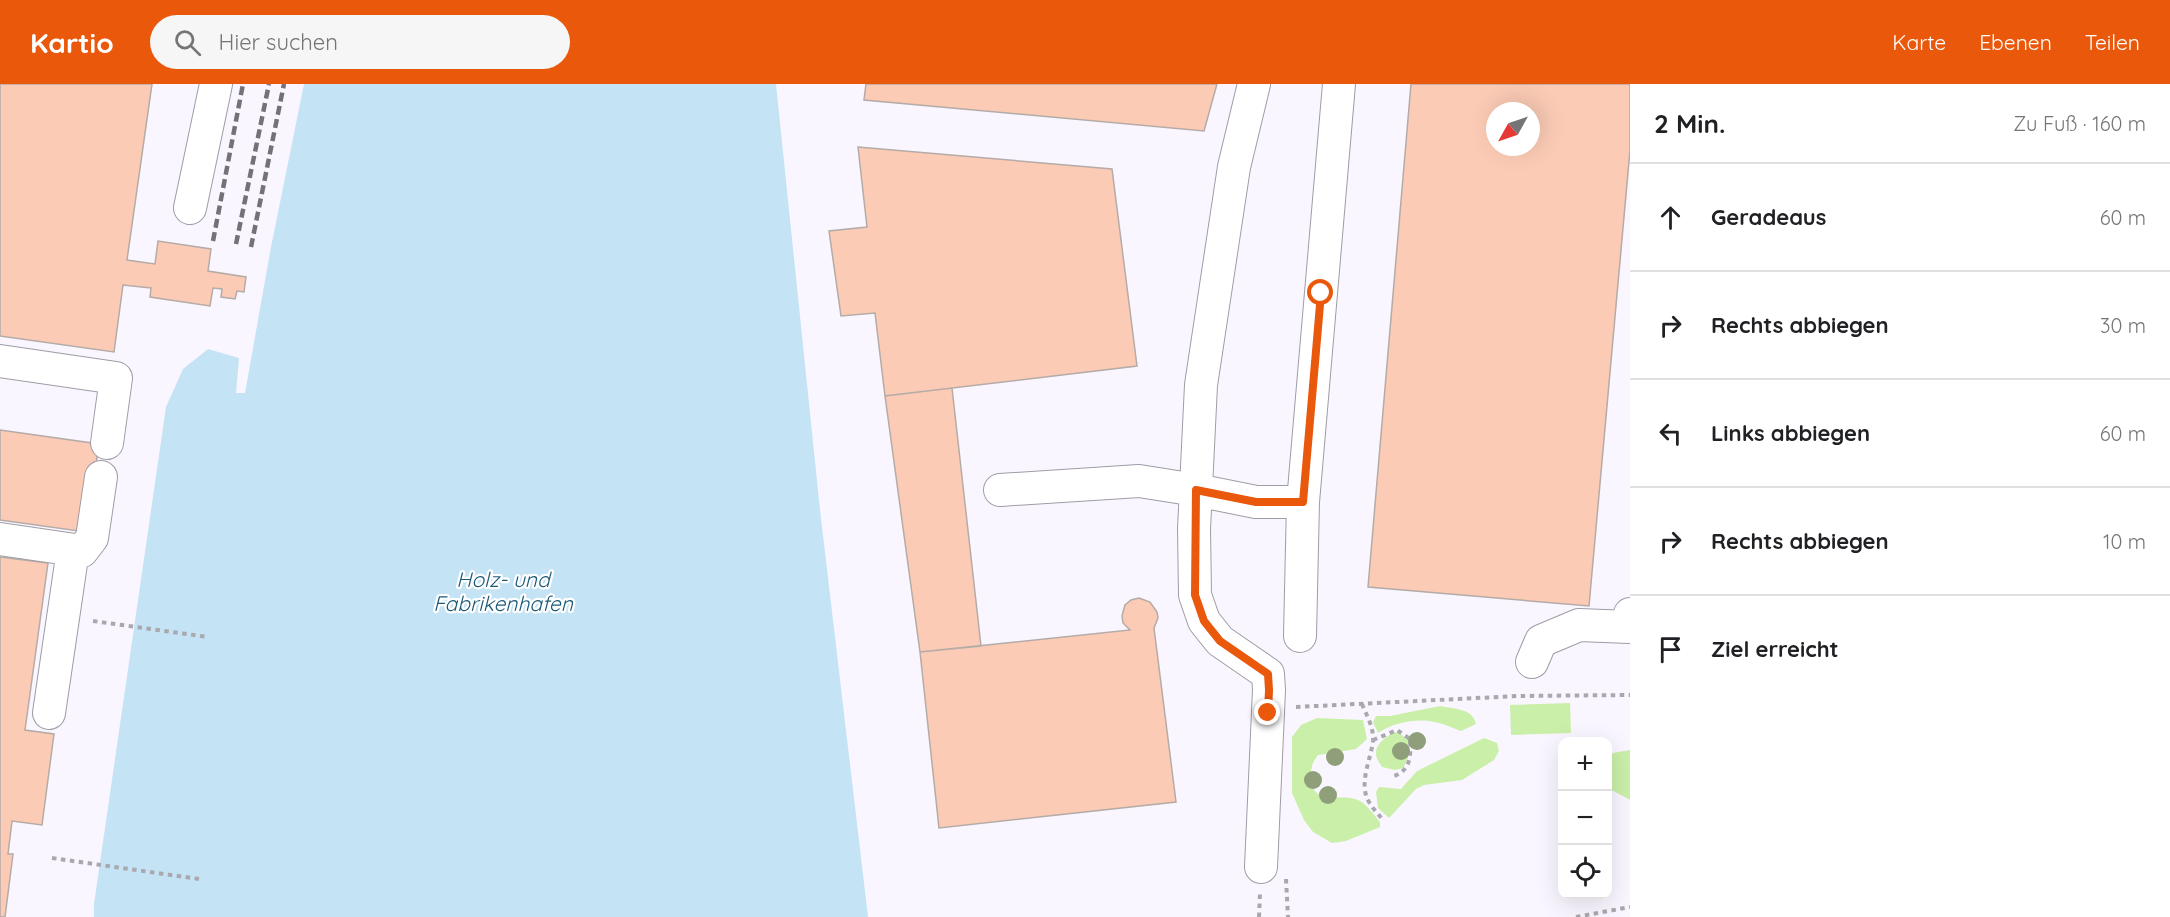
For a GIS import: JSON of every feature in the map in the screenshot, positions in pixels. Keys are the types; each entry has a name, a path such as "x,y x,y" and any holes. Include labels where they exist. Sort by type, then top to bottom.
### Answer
{"lane":[{"path":"190,208 216,84"},
{"path":"1254,84 1234,167 1202,374 1196,490 1195,595 1204,621 1220,641 1268,674 1273,872"},
{"path":"1300,636 1303,502 1339,84"},
{"path":"0,361 116,378 107,443"},
{"path":"0,539 82,551 93,538 102,477"},
{"path":"1000,490 1139,481 1256,502 1303,502"},
{"path":"49,713 73,550"},
{"path":"1532,662 1541,641 1579,625 1629,627 1630,614"}],"path":[{"path":"93,621 208,637"},
{"path":"1290,707 1518,696 1630,694"},
{"path":"1362,704 1370,722 1373,740 1366,776 1366,796 1384,821"},
{"path":"1373,740 1397,730 1410,739 1408,765 1394,776"},
{"path":"52,858 199,879"},
{"path":"1273,872 1288,917"},
{"path":"1576,917 1630,907"}],"green space":[{"path":"1570,703 1571,733 1511,735 1510,705"},
{"path":"1440,706 1467,712 1476,724 1461,731 1437,723 1412,721 1391,726 1378,733 1373,722 1376,716 1390,716"},
{"path":"1317,718 1363,720 1367,739 1356,749 1318,755 1311,770 1313,787 1317,793 1322,796 1353,798 1360,801 1380,822 1380,827 1346,841 1332,843 1313,832 1304,820 1292,793 1292,737 1301,725"},
{"path":"1398,732 1408,740 1408,758 1403,768 1395,770 1382,767 1377,759 1376,750 1387,737"},
{"path":"1484,738 1497,743 1499,751 1494,760 1462,780 1424,785 1416,789 1389,818 1378,808 1376,792 1379,787 1401,789 1417,771"},
{"path":"1630,750 1630,800 1612,790 1613,753"}],"water":[{"name":"Holz- und Fabrikenhafen","path":"304,84 776,84 820,510 868,917 94,917 94,904 166,407 183,369 208,349 239,358 236,393 245,393 271,247"}],"building":[{"path":"0,84 152,84 127,260 155,264 158,241 211,249 208,271 246,277 244,292 237,291 235,299 221,297 222,289 213,288 210,306 150,297 151,288 123,285 114,352 0,336"},
{"path":"866,84 1217,84 1204,131 864,100"},
{"path":"1411,84 1630,84 1630,150 1589,606 1368,587"},
{"path":"858,147 1112,169 1137,366 885,396 875,313 841,316 829,231 867,227"},
{"path":"952,388 981,646 920,652 885,396"},
{"path":"0,430 99,444 86,532 0,520"},
{"path":"0,557 48,563 25,730 54,734 42,825 12,821 8,854 13,854 5,917 0,917"},
{"path":"1139,598 1150,602 1157,612 1158,618 1154,628 1176,802 939,828 920,652 1130,630 1123,623 1125,605"}],"railway":[{"path":"213,241 243,84"},
{"path":"236,244 269,84"},
{"path":"251,247 284,84"}],"route":[{"path":"1268,713 1268,674 1220,641 1204,621 1195,595 1196,490 1256,502 1303,502 1321,293"}]}
